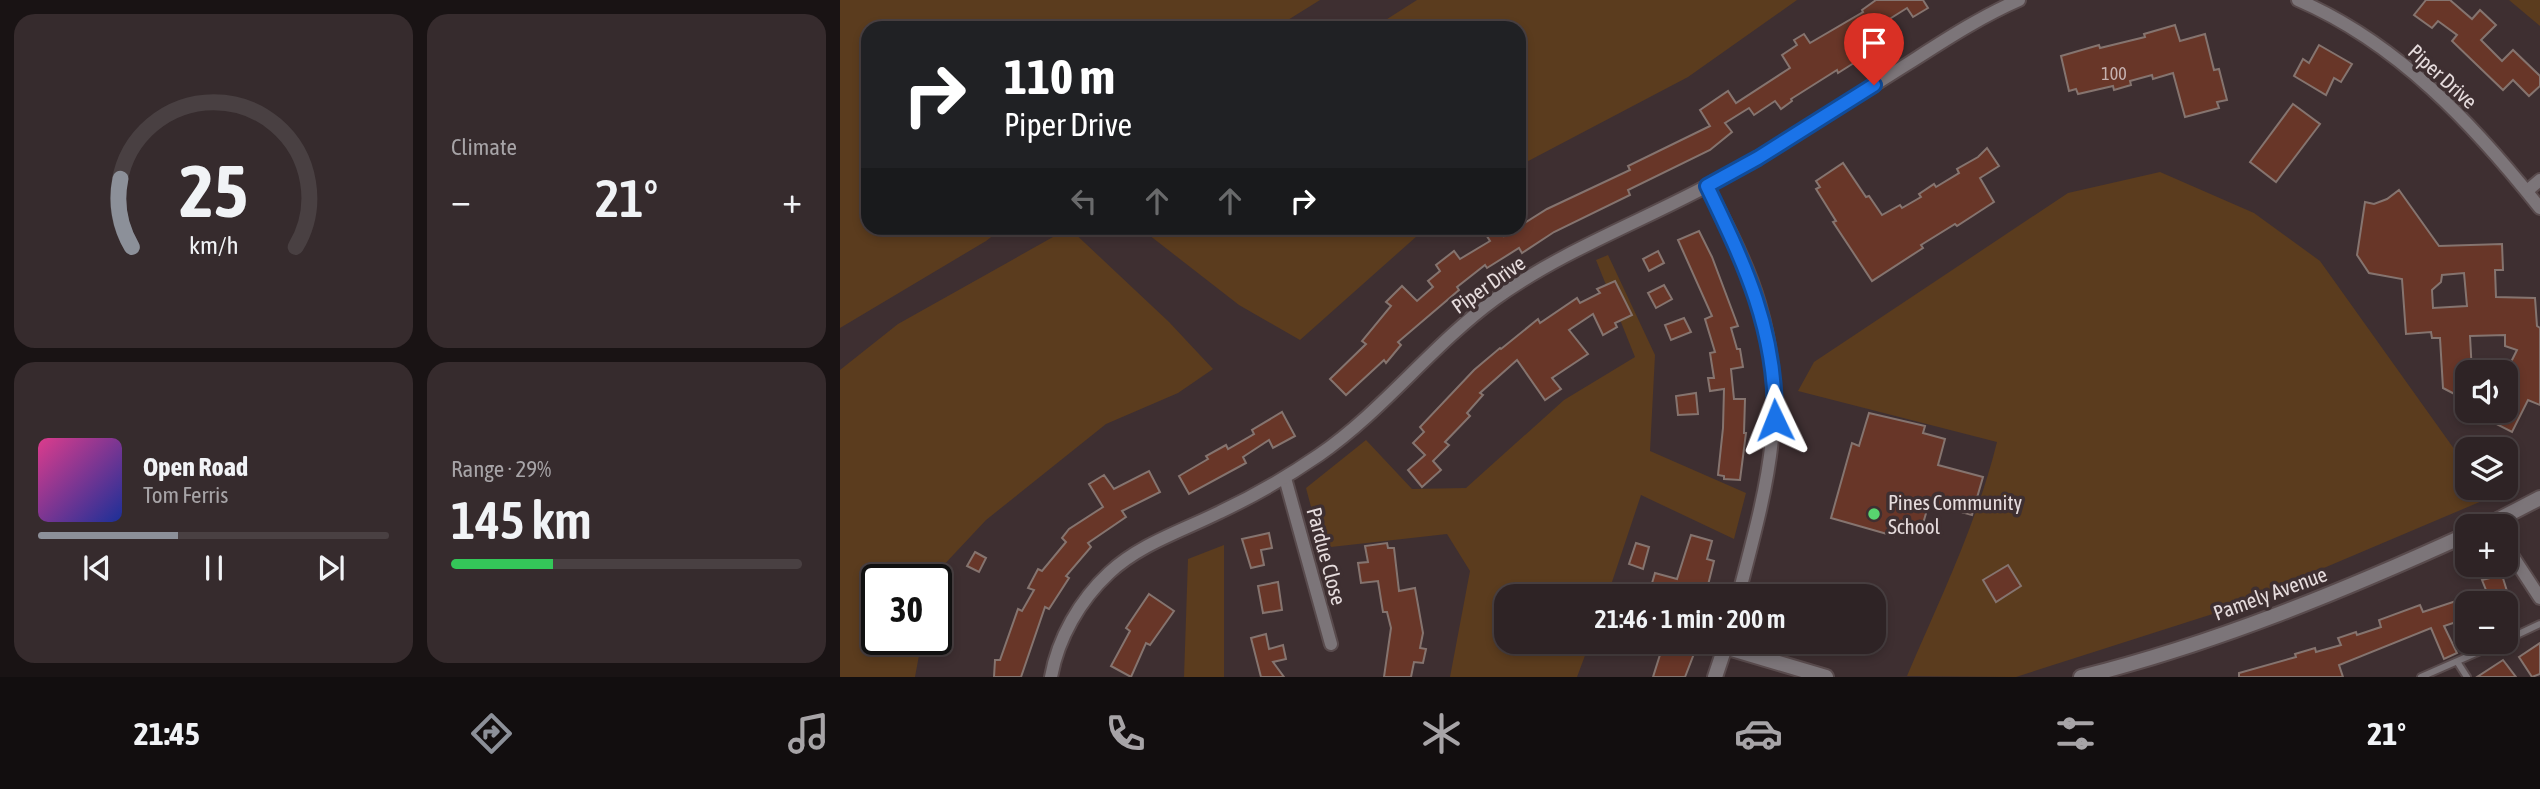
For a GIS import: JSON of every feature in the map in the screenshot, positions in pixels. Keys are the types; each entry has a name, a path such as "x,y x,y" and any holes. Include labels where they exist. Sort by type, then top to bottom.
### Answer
{"street":[{"name":"Piper Drive","path":"1051,677 1068,628 1093,590 1111,571 1148,545 1286,478 1360,424 1451,334 1498,298 1569,255 1758,158 1965,28 2019,0"},
{"name":"Piper Drive","path":"2298,0 2351,27 2410,70 2469,125 2540,208"},
{"path":"2526,191 2540,180"},
{"path":"1707,186 1745,266 1759,303 1770,355 1775,399 1767,482 1741,584"},
{"name":"Pardue Close","path":"1286,478 1331,644"},
{"path":"2511,514 2540,498"},
{"name":"Pamely Avenue","path":"2081,677 2225,633 2307,603 2455,540"},
{"path":"2518,564 2540,598"},
{"path":"1715,677 1723,654"},
{"path":"1756,654 1826,677"}],"lane":[{"path":"2518,634 2540,624"},
{"path":"2421,677 2477,654"},
{"path":"2458,663 2468,677"}],"shaded area":[{"path":"840,0 1320,0 1286,21 861,21 861,235 994,235 840,328"},
{"path":"1417,0 1797,0 1688,77 1526,162 1526,21 1384,21"},
{"path":"2509,0 2540,0 2540,26"},
{"path":"2160,172 2254,213 2320,261 2455,450 2455,500 2484,500 2222,611 2016,677 1907,676 1968,531 1997,442 1798,391 1814,362 2068,193"},
{"path":"1057,235 1076,235 1169,322 1213,369 1178,393 1106,424 986,520 945,564 861,564 861,655 919,655 915,677 840,677 840,370 898,324"},
{"path":"1149,235 1418,235 1300,340 1239,305"},
{"path":"1608,255 1655,355 1650,451 1746,493 1734,539 1641,495 1611,584 1494,584 1494,654 1586,654 1577,677 1450,677 1470,571 1447,534 1322,548 1306,488 1366,440 1412,489 1466,488 1564,400 1635,357 1596,260"},
{"path":"1224,545 1224,677 1184,677 1188,559"}],"building":[{"path":"1876,0 1923,0 1928,8 1913,17 1907,8 1888,20 1895,30 1876,44 1870,34 1849,48 1857,61 1838,73 1837,70 1791,99 1792,101 1781,109 1775,101 1754,115 1749,108 1725,123 1732,132 1710,150 1628,190 1630,195 1554,232 1522,253 1519,248 1487,268 1485,265 1398,342 1401,345 1386,363 1384,360 1346,395 1330,379 1366,344 1362,341 1391,306 1386,302 1402,286 1417,301 1433,287 1428,281 1440,271 1436,265 1454,251 1460,259 1490,241 1486,235 1526,235 1526,222 1547,209 1630,170 1628,166 1710,126 1700,110 1728,91 1736,103 1790,68 1782,55 1797,45 1794,40 1804,34 1810,43 1863,12 1862,10"},
{"path":"2426,0 2450,0 2472,19 2480,10 2496,25 2481,40 2502,61 2513,50 2540,76 2540,86 2529,96 2513,80 2503,90 2452,41 2457,35 2438,21 2432,28 2414,15"},
{"path":"2175,25 2180,41 2205,34 2214,70 2219,69 2227,100 2217,102 2219,108 2185,117 2173,73 2153,79 2152,75 2130,81 2131,85 2114,90 2113,86 2078,94 2076,89 2069,91 2061,56 2099,45 2100,48 2145,37 2144,34"},
{"path":"2319,45 2352,64 2341,82 2334,78 2326,95 2294,76 2303,59 2309,63"},
{"path":"2293,104 2320,124 2276,182 2250,162"},
{"path":"1987,148 1999,166 1980,178 1994,202 1921,245 1923,248 1872,281 1833,222 1836,221 1816,189 1820,187 1816,181 1843,163 1882,215 1900,205 1902,208 1921,197 1919,194 1934,184 1936,187 1959,173 1957,169 1978,157"},
{"path":"2399,190 2439,246 2502,244 2503,270 2495,270 2496,297 2535,298 2537,326 2540,328 2540,405 2528,400 2518,420 2518,360 2512,360 2517,350 2505,346 2505,335 2470,336 2471,360 2455,360 2455,394 2443,388 2440,338 2432,338 2431,332 2406,334 2402,279 2369,273 2357,255 2365,202 2374,204","holes":["2464,273 2467,306 2433,308 2432,290 2441,282 2442,275"]},
{"path":"1699,231 1712,257 1738,326 1731,328 1737,349 1740,349 1743,367 1731,369 1734,399 1745,399 1746,433 1740,480 1724,479 1724,476 1718,475 1724,389 1710,391 1708,378 1714,378 1710,353 1715,352 1705,319 1712,316 1678,240"},
{"path":"1658,251 1664,263 1649,271 1643,259"},
{"path":"1615,281 1632,315 1615,323 1617,327 1603,335 1593,314 1569,330 1588,354 1552,378 1561,389 1545,400 1517,360 1480,393 1483,395 1467,413 1470,416 1445,442 1449,445 1433,461 1441,470 1422,487 1408,470 1425,455 1413,443 1424,432 1420,427 1474,370 1538,319 1540,323 1577,298 1580,303 1600,293 1597,289"},
{"path":"1664,285 1672,299 1656,308 1648,293"},
{"path":"1684,318 1691,332 1671,340 1665,325"},
{"path":"1696,393 1698,414 1678,415 1676,396"},
{"path":"1282,412 1295,436 1273,448 1269,440 1243,457 1246,463 1189,494 1179,476 1208,459 1206,456 1226,445 1228,449 1254,434 1252,430"},
{"path":"1869,413 1925,426 1923,433 1945,439 1938,465 1983,477 1972,515 1929,503 1922,527 1903,520 1901,528 1896,526 1894,536 1831,518 1852,443 1859,446"},
{"path":"2494,423 2516,423 2512,432"},
{"path":"1149,471 1160,492 1122,511 1126,517 1088,543 1091,547 1066,576 1069,578 1049,609 1045,607 1021,677 994,677 995,660 1000,660 1018,609 1022,611 1034,590 1028,588 1038,569 1042,571 1066,542 1062,538 1069,529 1103,507 1089,484 1104,475 1114,489"},
{"path":"1269,533 1272,548 1261,550 1264,565 1251,568 1242,539"},
{"path":"1691,535 1712,541 1707,559 1714,561 1708,584 1652,584 1655,573 1677,579"},
{"path":"1387,543 1388,548 1394,548 1399,591 1415,588 1423,633 1420,648 1426,649 1423,663 1414,662 1411,677 1384,677 1391,628 1387,612 1383,612 1378,581 1361,583 1358,563 1368,562 1365,546"},
{"path":"1636,543 1649,547 1643,569 1629,564"},
{"path":"975,552 986,558 979,572 967,566"},
{"path":"2008,565 2021,586 1996,602 1983,580"},
{"path":"2503,577 2507,591 2486,591 2482,580"},
{"path":"1278,582 1282,610 1263,613 1258,586"},
{"path":"1149,594 1174,611 1150,645 1146,643 1131,677 1111,666 1130,631 1126,628"},
{"path":"2455,601 2455,622 2444,626 2455,654 2444,659 2431,628 2339,665 2343,677 2239,677 2239,673 2296,657 2295,654 2341,645 2338,638 2381,627 2379,620 2420,605 2423,612"},
{"path":"1266,634 1269,649 1283,645 1286,659 1273,662 1284,677 1261,677 1251,638"},
{"path":"2540,643 2540,674 2532,677 2519,657"},
{"path":"1660,654 1694,654 1685,677 1653,677"},
{"path":"2503,660 2516,677 2477,677"}],"place":[{"name":"Pines Community School","path":"1874,514"}],"route":[{"path":"1775,420 1771,362 1759,303 1753,284 1707,186 1758,158 1874,85"}]}
